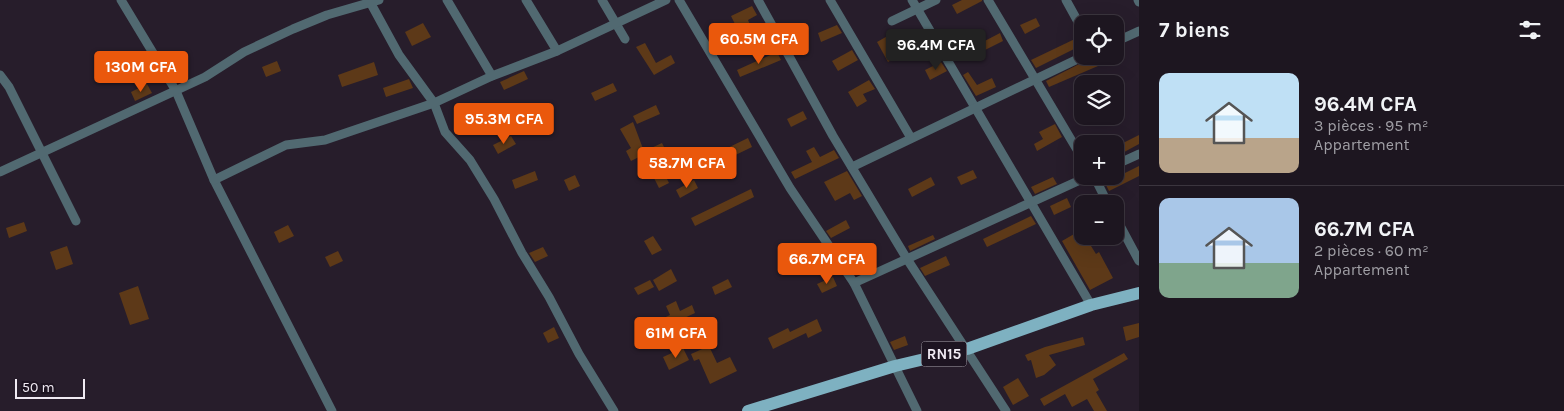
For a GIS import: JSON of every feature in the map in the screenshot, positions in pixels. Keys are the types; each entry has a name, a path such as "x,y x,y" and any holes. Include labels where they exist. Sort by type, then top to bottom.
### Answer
{"main road":[{"name":"RN15","path":"755,410 895,366 966,348 1092,306 1139,294"}],"street":[{"path":"121,0 176,91 214,180 332,411"},
{"path":"447,0 492,76"},
{"path":"526,0 556,51"},
{"path":"602,0 626,39"},
{"path":"214,180 286,145 325,140 434,103 492,76 556,51 666,0"},
{"path":"679,0 790,188 854,283 917,411"},
{"path":"758,0 852,167 907,259 1006,411"},
{"path":"830,0 911,138"},
{"path":"912,0 1092,306"},
{"path":"892,20 936,0"},
{"path":"988,0 1074,144"},
{"path":"1066,0 1074,15"},
{"path":"0,172 205,77 244,52 293,29 327,15 373,1 399,56 434,103 445,132 470,160 494,199 579,354 614,411"},
{"path":"1124,38 1139,31"},
{"path":"852,167 1074,61"},
{"path":"0,75 8,87 76,221"},
{"path":"1124,161 1139,154"},
{"path":"854,283 1074,183"},
{"path":"1124,233 1139,261"}],"building":[{"path":"962,0 982,1 957,14 952,5"},
{"path":"752,6 757,15 748,20 754,34 739,41 734,30 737,28 731,16"},
{"path":"1036,18 1040,26 1025,34 1020,25"},
{"path":"423,23 431,37 412,46 405,32"},
{"path":"837,25 842,33 821,42 818,33"},
{"path":"1000,33 1003,41 981,52 977,45"},
{"path":"891,34 902,54 888,62 877,42"},
{"path":"1074,39 1074,49 1036,68 1031,60"},
{"path":"645,43 656,63 671,55 675,63 654,75 636,47"},
{"path":"852,50 858,60 838,71 832,61"},
{"path":"777,52 781,60 740,77 737,70"},
{"path":"277,61 281,71 266,77 262,67"},
{"path":"374,62 378,75 342,87 338,75"},
{"path":"941,62 947,71 930,80 925,70"},
{"path":"1077,65 1098,66 1049,87 1046,81"},
{"path":"524,71 528,79 504,90 500,82"},
{"path":"968,72 977,85 992,78 996,87 976,96 963,75"},
{"path":"409,79 413,88 386,97 383,88"},
{"path":"869,80 875,89 863,94 867,101 857,107 848,92"},
{"path":"613,83 617,91 595,101 591,93"},
{"path":"147,84 152,93 135,101 131,92"},
{"path":"656,105 660,114 637,124 633,116"},
{"path":"803,111 807,119 791,127 787,119"},
{"path":"633,122 645,154 631,161 626,151 631,148 620,129"},
{"path":"1055,124 1062,137 1037,151 1034,144 1043,139 1039,132"},
{"path":"1139,135 1139,144 1124,152 1124,142"},
{"path":"511,136 516,144 498,154 493,145"},
{"path":"748,138 752,147 719,163 715,154"},
{"path":"662,143 666,151 654,157 649,149"},
{"path":"814,147 820,157 834,150 839,158 795,179 791,172 812,162 806,151"},
{"path":"1139,166 1139,176 1124,184 1124,174"},
{"path":"662,169 669,183 659,188 652,174"},
{"path":"973,170 977,178 961,185 957,177"},
{"path":"535,171 538,180 515,189 512,180"},
{"path":"847,171 862,196 854,200 850,193 835,201 824,182"},
{"path":"575,175 580,186 569,191 564,180"},
{"path":"931,177 935,185 912,197 908,189"},
{"path":"1053,177 1057,184 1035,194 1031,187"},
{"path":"694,180 698,188 680,198 676,190"},
{"path":"1106,185 1121,185 1109,191"},
{"path":"751,189 754,197 695,226 691,218"},
{"path":"1067,198 1071,207 1054,215 1050,206"},
{"path":"1031,216 1036,224 987,247 983,239"},
{"path":"846,220 850,228 831,238 826,231"},
{"path":"24,222 27,231 9,238 6,228"},
{"path":"288,225 294,236 279,243 274,232"},
{"path":"1074,234 1074,245 1090,245 1096,254 1099,252 1113,278 1090,290 1062,241"},
{"path":"933,235 935,239 910,251 908,246"},
{"path":"653,236 662,250 652,255 644,241"},
{"path":"67,246 73,264 56,270 50,252"},
{"path":"543,247 548,256 535,262 529,253"},
{"path":"338,251 343,261 330,267 325,257"},
{"path":"946,256 950,265 925,276 920,268"},
{"path":"671,269 677,281 659,291 653,280"},
{"path":"833,277 837,286 822,293 817,284"},
{"path":"728,279 732,287 715,295 712,287"},
{"path":"650,280 654,287 638,295 634,288"},
{"path":"138,286 149,319 130,325 119,293"},
{"path":"676,301 680,311 692,305 695,313 676,322 679,328 667,333 664,329 649,336 645,327 670,315 666,306"},
{"path":"817,319 822,331 808,338 806,333 773,349 768,338 788,328 790,332"},
{"path":"1139,323 1139,337 1126,341 1123,327"},
{"path":"554,327 559,338 548,343 543,333"},
{"path":"905,336 908,345 894,350 890,342"},
{"path":"1083,337 1085,345 1049,355 1056,365 1044,375 1036,378 1031,360 1028,361 1025,355 1045,347"},
{"path":"709,346 717,363 730,357 737,371 710,384 699,359 694,361 691,354"},
{"path":"683,348 689,360 669,370 663,357"},
{"path":"1124,353 1128,359 1093,379 1099,390 1096,392 1107,411 1094,411 1087,399 1072,407 1065,394 1044,406 1040,399"},
{"path":"1018,378 1029,396 1013,405 1003,387"}]}
